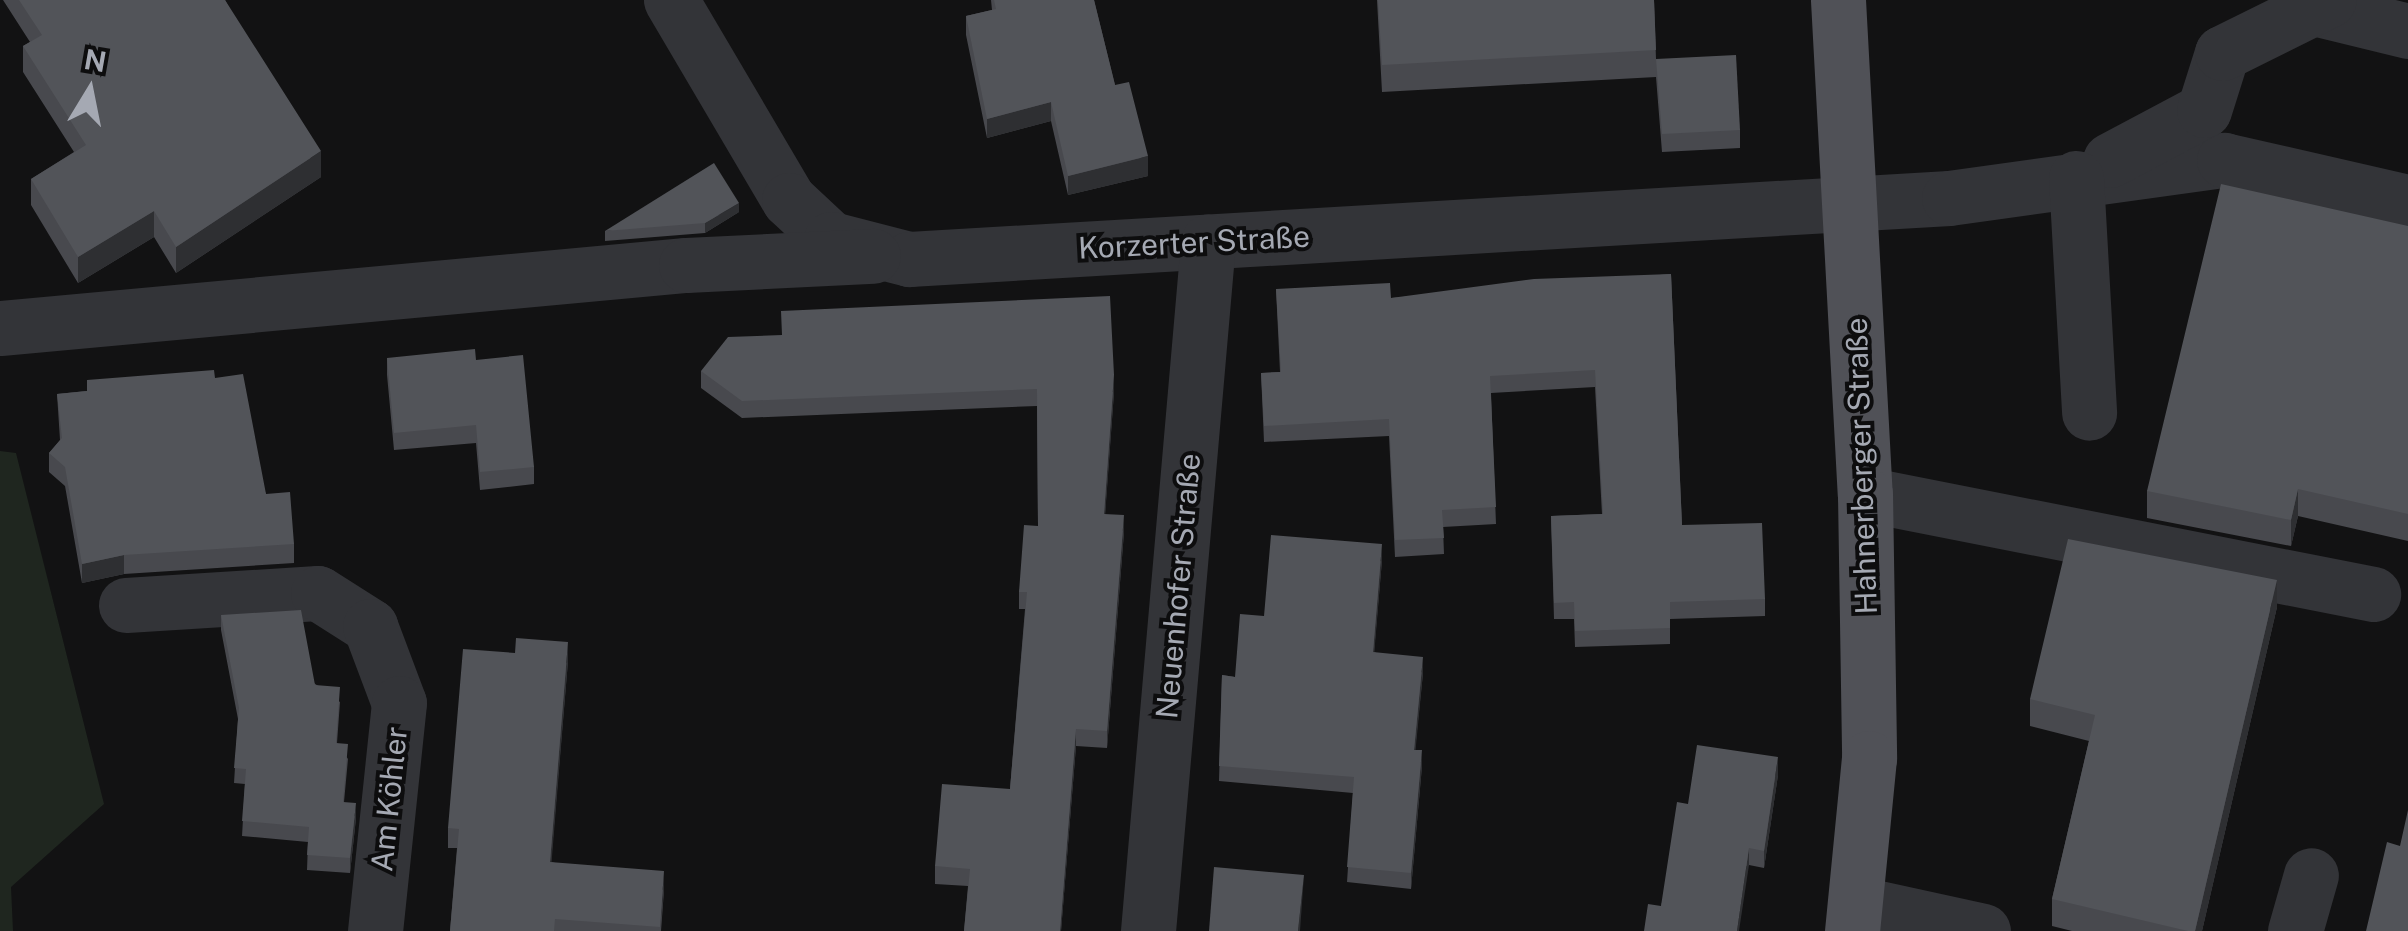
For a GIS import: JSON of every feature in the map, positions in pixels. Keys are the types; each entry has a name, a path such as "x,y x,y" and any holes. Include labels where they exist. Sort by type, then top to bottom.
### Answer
{"main road":[{"name":"Hahnerberger Straße","path":"1838,0 1865,494 1869,758 1854,917"}],"street":[{"name":"Korzerter Straße","path":"671,0 789,200 831,239 883,255 1208,242 1849,200 1948,198 2224,160 2408,202"},
{"path":"2089,413 2076,178 2204,110 2222,53 2322,4 2408,31"},
{"name":"Neuenhofer Straße","path":"1148,931 1208,242"},
{"path":"0,328 686,266 883,255"},
{"path":"1865,494 2373,594"},
{"name":"Am Köhler","path":"126,605 318,593 370,626 399,704 374,931"},
{"path":"2295,931 2311,875"},
{"path":"1854,917 1984,931"}],"shaded area":[{"path":"0,451 16,453 104,804 11,887 13,931 0,931"}],"building":[{"path":"19,0 225,0 321,151 176,247 154,211 78,257 31,179 86,145 23,46 42,35"},
{"path":"994,0 1094,0 1115,85 1129,82 1148,156 1068,176 1051,102 987,119 966,16 996,9"},
{"path":"1378,0 1654,0 1656,50 1382,65"},
{"path":"1736,55 1740,130 1662,134 1656,59"},
{"path":"714,163 739,203 705,223 605,231"},
{"path":"2221,184 2408,226 2408,514 2298,489 2291,520 2147,491"},
{"path":"1671,274 1682,525 1762,523 1765,599 1670,602 1670,628 1575,631 1574,602 1554,603 1551,516 1603,514 1595,370 1490,376 1496,507 1442,510 1444,538 1395,540 1389,419 1264,426 1261,373 1281,372 1276,289 1390,283 1391,298 1534,279"},
{"path":"1110,296 1114,375 1104,514 1124,515 1107,731 1076,729 1060,931 964,931 970,869 935,866 942,784 1010,789 1027,592 1019,592 1024,525 1038,526 1037,389 742,401 701,371 728,337 782,335 781,311"},
{"path":"475,349 476,360 523,355 534,467 480,472 476,425 394,433 387,358"},
{"path":"214,370 215,378 243,374 266,494 290,492 294,544 124,555 82,564 65,467 49,453 62,438 57,394 87,391 87,380"},
{"path":"1271,535 1382,544 1373,652 1423,657 1414,750 1422,750 1411,873 1347,867 1354,777 1219,766 1222,675 1235,677 1240,614 1264,616"},
{"path":"2068,539 2277,580 2195,931 2052,899 2095,715 2030,699"},
{"path":"301,610 315,685 340,687 336,743 348,744 343,802 356,803 350,858 307,855 309,827 242,821 246,769 234,768 239,708 221,615"},
{"path":"516,638 568,642 550,862 664,871 660,927 555,919 554,931 450,931 459,829 448,828 463,649 515,653"},
{"path":"1697,745 1778,757 1764,851 1749,848 1737,931 1644,931 1648,904 1661,906 1677,802 1688,804"},
{"path":"2408,810 2408,931 2366,931 2387,842 2400,846"},
{"path":"1214,867 1304,875 1298,931 1209,931"}]}
